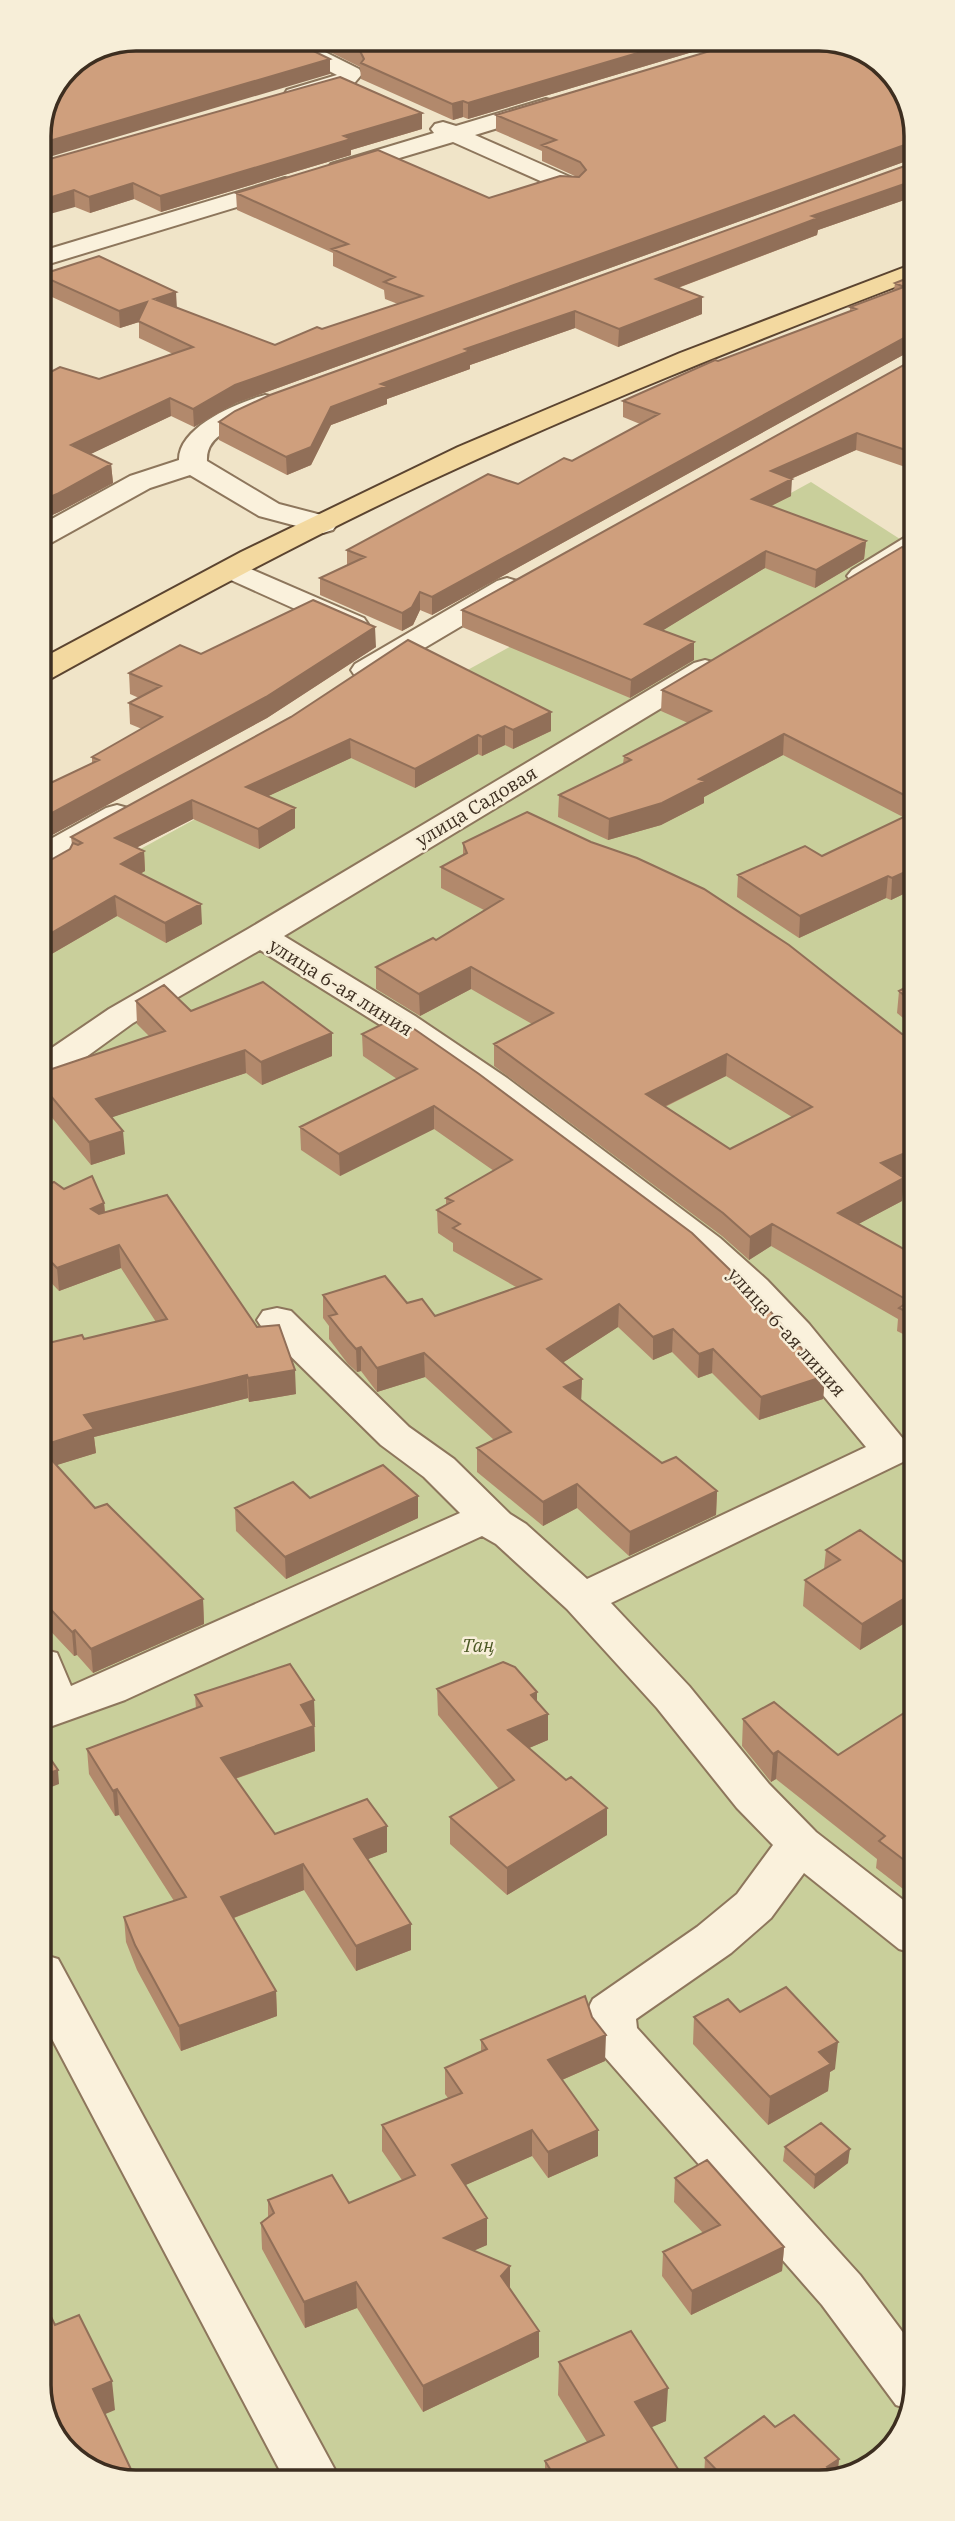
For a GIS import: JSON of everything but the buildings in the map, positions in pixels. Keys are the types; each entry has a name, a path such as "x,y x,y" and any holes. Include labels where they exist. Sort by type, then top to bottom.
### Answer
{"main road":[{"path":"51,667 232,570 466,454 616,388 904,275"}],"street":[{"path":"278,100 343,82 351,74 308,51"},
{"path":"343,82 366,95"},
{"path":"51,256 569,99"},
{"path":"429,123 571,186"},
{"path":"283,396 233,417 214,429 196,444 191,457 193,465 269,510 323,524"},
{"path":"51,531 140,482 193,465"},
{"path":"832,593 904,550"},
{"path":"232,570 403,646"},
{"path":"347,682 403,646 535,571"},
{"name":"улица Садовая","path":"51,1065 121,1016 260,936 725,657"},
{"path":"488,799 523,816"},
{"path":"51,852 136,805"},
{"name":"улица 6-ая линия","path":"260,936 309,964 540,1116 732,1268 904,1443"},
{"path":"278,1320 395,1436 439,1468 495,1524 511,1534 582,1599 673,1697 753,1796 800,1844 904,1926"},
{"path":"582,1599 904,1447"},
{"path":"51,1710 109,1689 477,1522 495,1524"},
{"path":"800,1844 754,1906 714,1940 626,1998 610,2012 614,2035 841,2290 904,2374"},
{"path":"51,1991 308,2470"}],"green space":[{"name":"Таң","path":"811,482 904,542 904,2396 900,2412 887,2437 857,2461 830,2470 131,2470 109,2466 61,2427 51,2396 51,898"}]}
